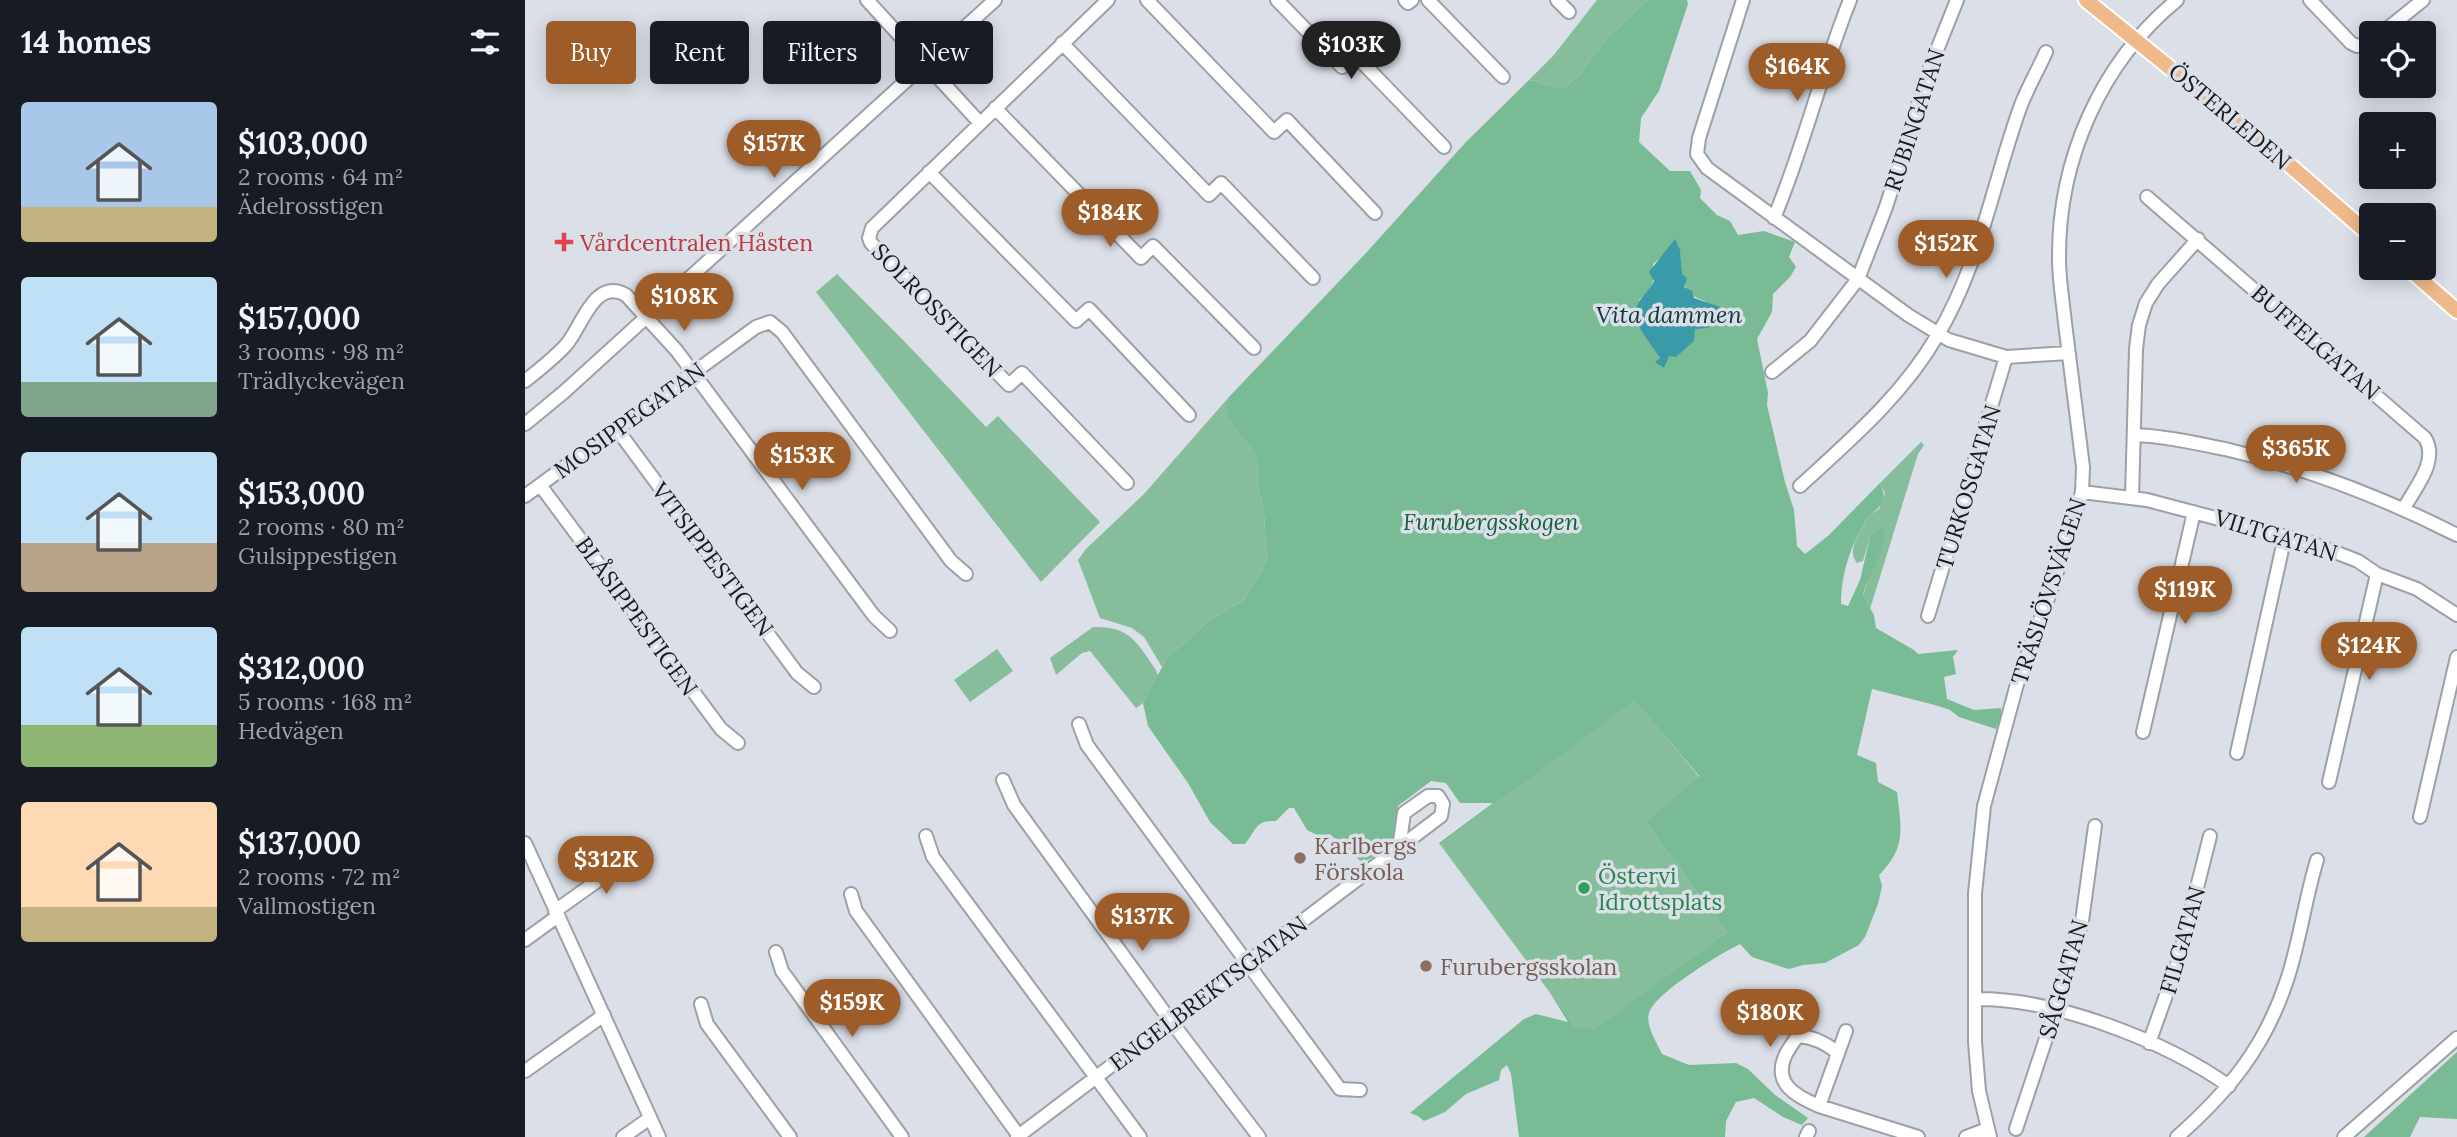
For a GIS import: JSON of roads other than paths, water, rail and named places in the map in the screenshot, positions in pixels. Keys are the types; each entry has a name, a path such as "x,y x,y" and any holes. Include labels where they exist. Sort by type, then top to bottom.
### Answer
{"main road":[{"name":"ÖSTERLEDEN","path":"2086,0 2137,39 2359,226"},
{"path":"2422,280 2457,311"}],"street":[{"path":"867,0 895,31"},
{"path":"972,21 995,0"},
{"path":"1108,0 929,172 1076,321 1089,309 1189,415"},
{"path":"1147,0 1274,132 1287,120 1375,213"},
{"path":"1277,0 1342,67 1355,55 1444,147"},
{"path":"1405,0 1408,3 1412,0"},
{"path":"1428,0 1503,77"},
{"path":"1557,0 1569,12"},
{"path":"1743,0 1699,138 1697,154 1707,168 1857,279 1939,334 1961,345 2006,357 2069,354"},
{"path":"1775,218 1850,0"},
{"name":"RUBINGATAN","path":"1772,372 1810,341 1857,279 1887,207 1929,70 1957,0"},
{"name":"TRÄSLÖVSVÄGEN","path":"1966,1137 1988,1133 1976,1068 1975,999 1975,893 1984,806 2017,684 2082,492 2083,467 2059,261 2070,166 2095,101 2137,39 2157,16 2177,0"},
{"path":"2310,0 2351,43 2359,45"},
{"path":"2397,21 2423,0"},
{"path":"1062,43 1209,195 1221,183 1313,278"},
{"path":"1800,486 1864,428 1908,378 1939,334 1970,267 2020,108 2046,52"},
{"path":"525,424 564,392 903,84"},
{"path":"944,84 979,122"},
{"path":"995,108 1141,258 1153,246 1254,348"},
{"name":"SOLROSSTIGEN","path":"929,172 869,233 871,243 1009,384 1022,373 1127,483"},
{"name":"BUFFELGATAN","path":"2147,197 2425,438 2429,445 2430,461 2404,508"},
{"path":"2132,498 2139,324 2146,303 2158,284 2198,239"},
{"path":"525,381 569,342 591,305 603,293 619,291 632,300 693,373 874,616 890,631"},
{"name":"MOSIPPEGATAN","path":"525,496 756,327 770,322 782,332 951,561 966,574"},
{"name":"TURKOSGATAN","path":"1928,616 2006,357"},
{"path":"525,433 564,392"},
{"name":"VITSIPPESTIGEN","path":"616,428 797,673 814,687"},
{"path":"2134,435 2209,446 2275,461 2329,478 2404,508 2457,535"},
{"name":"BLÅSIPPESTIGEN","path":"540,485 721,729 738,743"},
{"name":"VILTGATAN","path":"2082,492 2147,500 2314,544 2358,561 2377,574 2417,589 2457,615"},
{"path":"2143,732 2194,512"},
{"path":"2237,753 2285,536"},
{"path":"2329,782 2377,574"},
{"path":"2420,817 2457,657"},
{"path":"1079,724 1087,745 1340,1089 1360,1090"},
{"path":"1003,780 1014,805 1170,1020 1259,1137"},
{"name":"SÅGGATAN","path":"2016,1129 2082,920 2095,825"},
{"path":"926,836 933,857 1140,1137"},
{"name":"FILGATAN","path":"2149,1043 2179,959 2210,836"},
{"path":"526,846 659,1137"},
{"name":"ENGELBREKTSGATAN","path":"1018,1137 1399,849"},
{"path":"525,940 631,853"},
{"path":"2177,1137 2229,1086 2266,1032 2287,980 2317,860"},
{"path":"851,894 856,911 1018,1137"},
{"path":"776,952 782,971 902,1137"},
{"path":"1975,999 2001,999 2055,1010 2177,1054 2229,1086"},
{"path":"701,1004 708,1024 790,1137"},
{"path":"525,1071 604,1016"},
{"path":"1819,1106 1846,1031"},
{"path":"1838,1053 1829,1046 1799,1036 1793,1041 1783,1061 1780,1072 1784,1082 1800,1098 1819,1106 1918,1137"},
{"path":"2344,1137 2457,1038"},
{"path":"2353,1137 2457,1045"},
{"path":"623,1137 650,1118"}],"water":[{"name":"Vita dammen","path":"1675,239 1680,250 1682,274 1687,278 1684,287 1692,291 1694,298 1720,307 1708,328 1695,329 1694,341 1676,357 1669,356 1664,368 1655,362 1660,358 1637,322 1636,314 1637,306 1654,281 1649,272"}],"place":[{"name":"Vårdcentralen Håsten","path":"564,242"},
{"name":"Karlbergs Förskola","path":"1300,858"},
{"name":"Östervi Idrottsplats","path":"1584,888"},
{"name":"Furubergsskolan","path":"1426,966"}],"park label":[{"name":"Furubergsskogen","path":"1491,521"}]}
